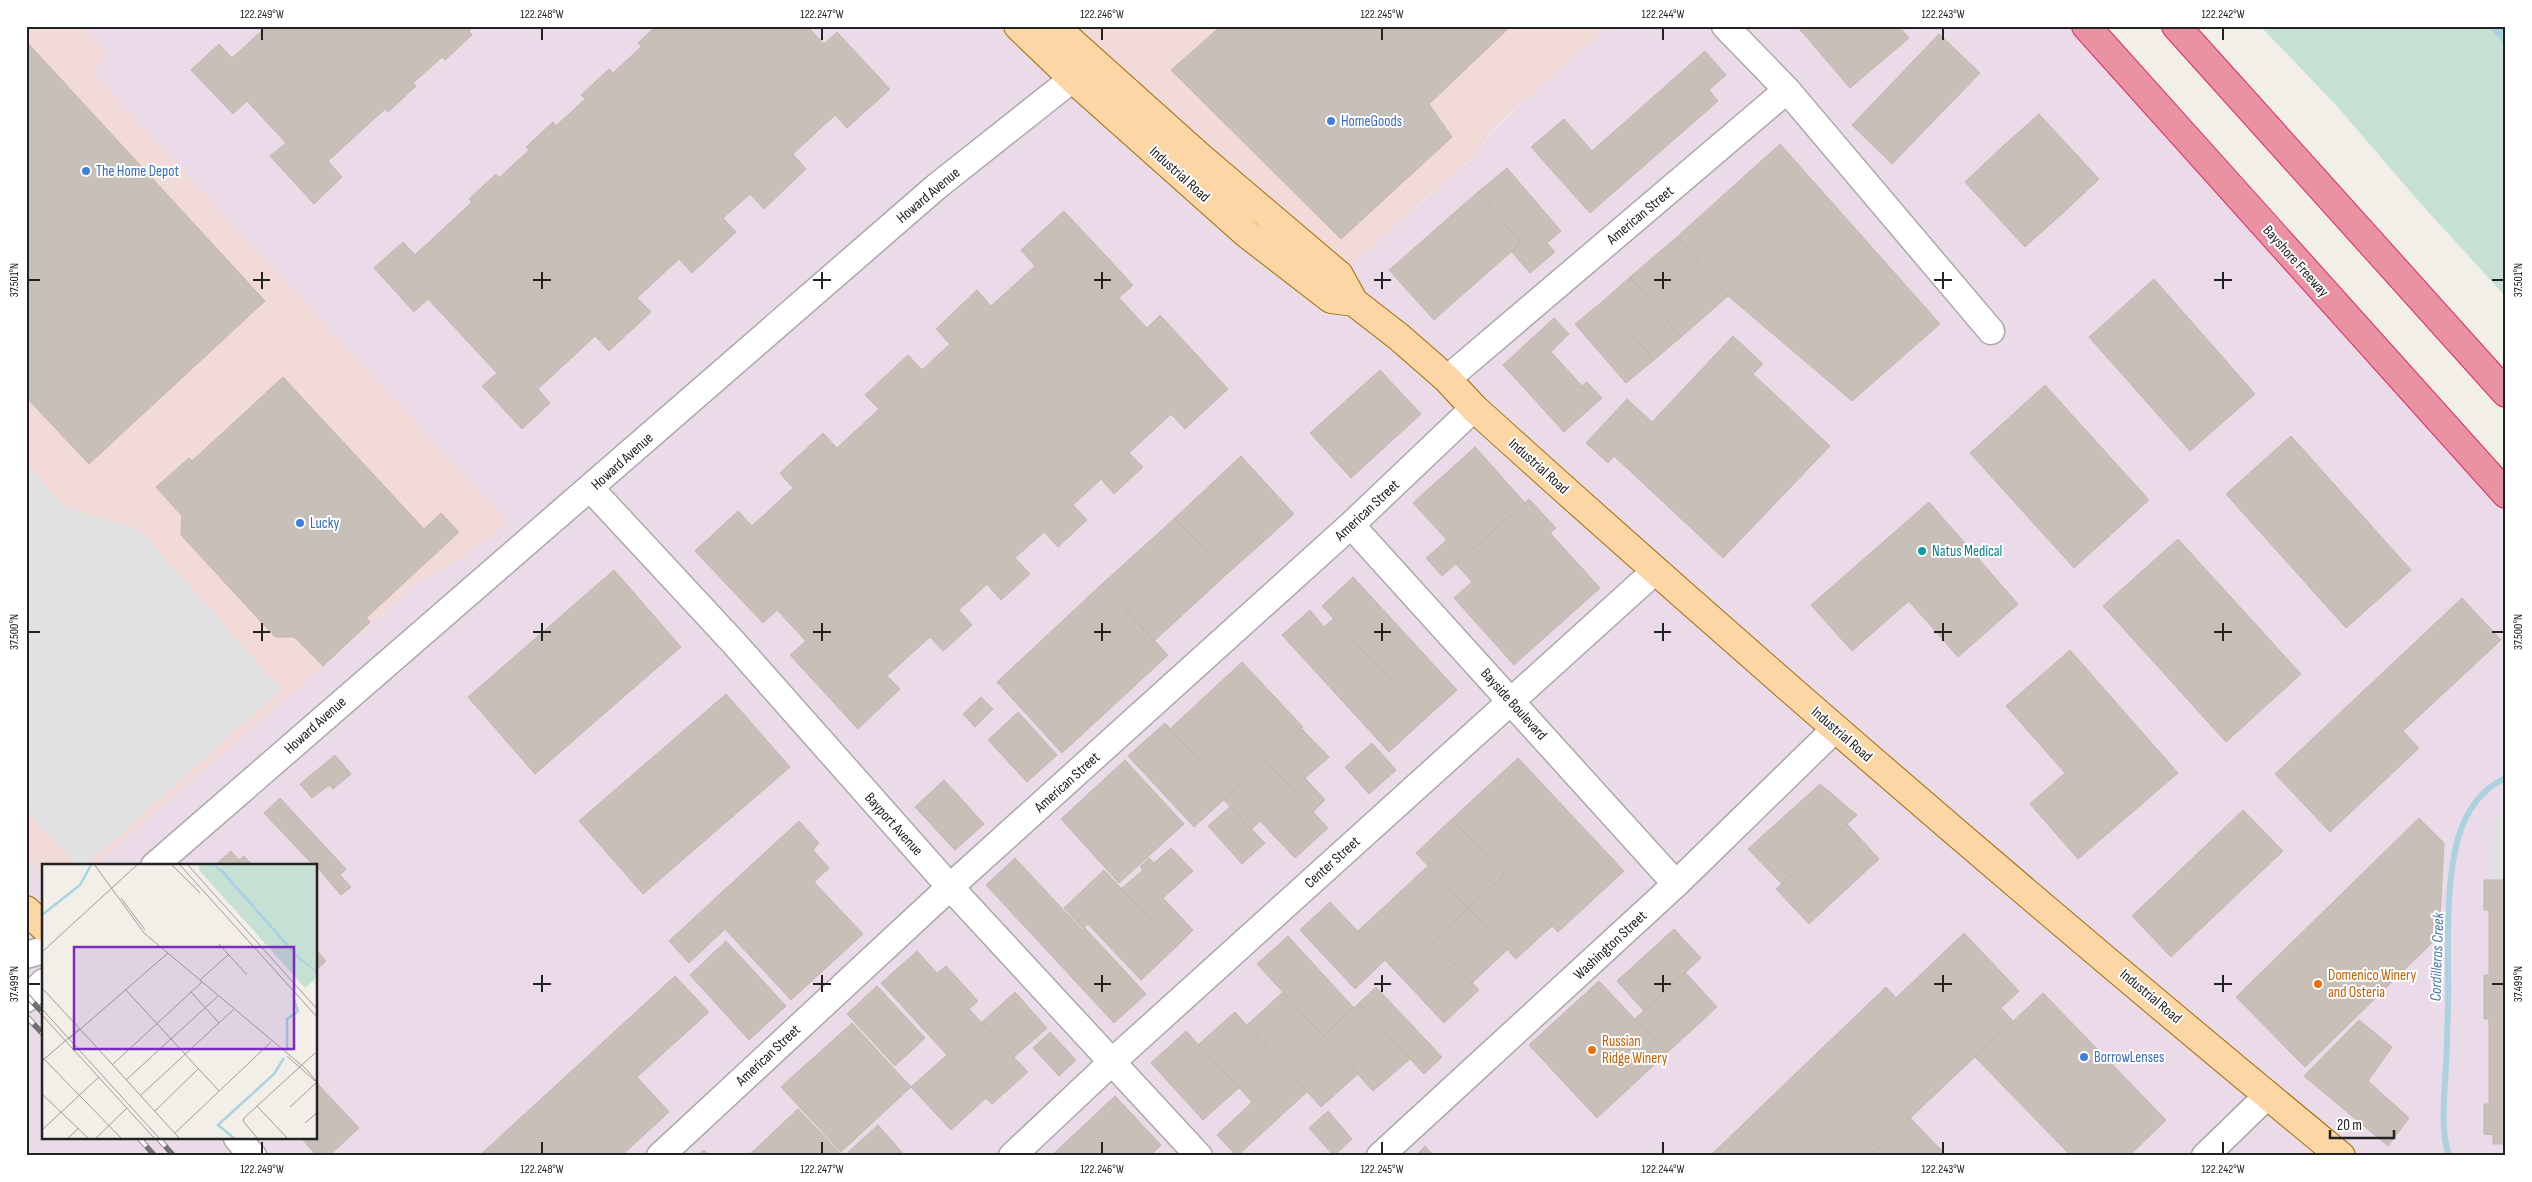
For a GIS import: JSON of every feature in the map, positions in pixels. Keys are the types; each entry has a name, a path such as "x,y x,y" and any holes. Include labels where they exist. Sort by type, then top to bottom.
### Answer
{"highway":[{"name":"Bayshore Freeway","path":"2086,26 2506,494"},
{"path":"2176,26 2506,393"}],"main road":[{"name":"Industrial Road","path":"1018,26 1073,79 1247,234 1331,298 1354,302"},
{"name":"Industrial Road","path":"1054,26 1200,157 1339,275 1354,302 1399,337 1448,380 1474,408 1655,571 1752,653 1835,729 2341,1156"},
{"path":"26,910 42,925"}],"street":[{"path":"1725,26 1787,90 1991,331"},
{"name":"Howard Avenue","path":"156,864 375,672 591,489 936,187 1094,61"},
{"name":"American Street","path":"1448,380 1787,90"},
{"name":"American Street","path":"660,1156 950,887 1351,525 1474,408"},
{"name":"Bayport Avenue","path":"591,489 734,643 950,887 1200,1156"},
{"name":"Bayside Boulevard","path":"1351,525 1676,884"},
{"name":"Center Street","path":"1012,1156 1113,1061 1655,571"},
{"name":"Washington Street","path":"1380,1156 1676,884 1835,729"},
{"path":"26,955 42,951"},
{"path":"26,999 42,984"},
{"path":"2205,1156 2268,1095"},
{"path":"239,1140 253,1156"}],"shaded area":[{"path":"26,26 84,26 110,54 92,72 508,522 471,552 419,583 96,864 42,864 42,875 26,858"},
{"path":"84,26 1054,26 1339,275 1474,157 1491,132 1609,26 2086,26 2506,494 2506,1156 26,1156 26,858 42,875 42,1140 318,1140 318,864 96,864 419,583 471,552 508,522 92,72 109,54"},
{"path":"1054,26 1609,26 1491,131 1474,156 1339,275"},
{"path":"26,464 66,508 139,529 281,689 88,864 75,864 26,810"},
{"path":"2494,818 2506,818 2506,878 2491,878"}],"green space":[{"path":"2260,26 2487,26 2505,45 2506,297 2422,205 2335,104"}],"water":[{"path":"2487,26 2506,26 2506,46 2505,45"}],"building":[{"path":"267,26 474,26 469,31 472,35 445,60 442,57 413,83 416,86 388,112 385,109 328,161 342,177 314,204 270,156 286,143 247,101 233,114 191,70 219,44 232,58"},
{"path":"656,26 807,26 824,44 837,32 890,89 847,128 835,115 793,154 806,169 764,209 750,194 723,218 736,232 692,273 679,259 637,298 651,312 609,351 595,336 538,389 550,403 522,429 482,386 497,373 428,299 414,312 374,268 403,242 415,255 472,202 469,199 496,174 499,178 529,150 526,147 553,122 556,126 585,99 581,95 609,69 613,73 642,46 638,43"},
{"name":"HomeGoods","path":"1221,26 1511,26 1429,104 1452,137 1341,239 1171,70"},
{"path":"1797,26 1899,26 1909,38 1850,88"},
{"path":"1939,34 1980,73 1892,164 1852,125"},
{"name":"The Home Depot","path":"26,41 265,301 89,464 26,397"},
{"path":"1705,51 1726,75 1709,90 1718,101 1590,213 1531,147 1564,119 1592,151"},
{"path":"2039,114 2099,179 2063,213 2002,147"},
{"path":"1780,144 1940,324 1852,401 1728,296 1677,237"},
{"path":"2002,147 2063,213 2025,247 1965,182"},
{"path":"1507,168 1561,231 1547,243 1555,252 1530,273 1511,251 1521,243 1478,192"},
{"path":"1478,192 1521,243 1434,320 1389,270"},
{"path":"1064,211 1133,285 1119,298 1147,328 1160,315 1228,389 1185,429 1171,414 1129,453 1143,467 1114,494 1101,479 1073,505 1087,520 1058,547 1044,532 1015,558 1030,574 1001,600 987,584 959,610 972,625 943,651 930,637 887,676 900,689 858,729 790,655 806,641 777,610 763,623 695,551 738,511 752,526 793,488 780,473 823,433 837,448 879,409 865,395 908,355 922,370 950,344 936,329 977,290 991,306 1035,266 1021,250"},
{"path":"1677,237 1728,296 1681,337 1630,277"},
{"path":"1630,277 1681,337 1654,360 1603,301"},
{"path":"2154,279 2255,394 2190,451 2089,337"},
{"path":"1603,301 1654,360 1626,383 1575,324"},
{"path":"1554,318 1569,334 1551,352 1582,386 1587,382 1602,398 1564,432 1503,365"},
{"path":"1733,336 1763,364 1753,374 1830,446 1723,558 1614,456 1608,463 1586,443 1627,399 1652,422"},
{"path":"1380,370 1421,414 1351,478 1310,433"},
{"name":"Lucky","path":"283,377 424,529 441,513 459,532 366,618 370,622 323,666 294,637 275,637 181,535 182,516 156,487 189,458 192,461"},
{"path":"2045,385 2149,500 2074,568 1970,453"},
{"path":"2291,436 2411,570 2346,628 2226,494"},
{"path":"1475,447 1525,503 1442,576 1426,558 1447,540 1413,503"},
{"path":"1241,456 1294,514 1263,542 1210,485"},
{"path":"1210,485 1263,542 1227,574 1175,518"},
{"path":"1529,499 1556,528 1550,533 1600,588 1514,665 1454,598 1472,582 1456,564"},
{"name":"Natus Medical","path":"1929,502 2018,604 1958,657 1909,601 1852,651 1811,605"},
{"path":"1175,518 1227,574 1154,641 1102,584"},
{"path":"2178,539 2301,674 2226,742 2103,606"},
{"path":"614,570 681,647 535,774 468,697"},
{"path":"1353,577 1457,690 1426,718 1322,606"},
{"path":"1102,584 1168,655 1062,753 997,682"},
{"path":"2462,598 2501,640 2403,731 2419,748 2330,832 2275,774"},
{"path":"1310,610 1324,627 1333,619 1426,718 1389,752 1282,635"},
{"path":"2070,650 2178,773 2078,859 2030,804 2065,773 2006,706"},
{"path":"1242,662 1303,727 1230,794 1170,729"},
{"path":"726,694 790,767 643,894 579,821"},
{"path":"981,697 993,709 975,727 963,714"},
{"path":"1018,712 1057,755 1027,782 988,740"},
{"path":"1165,723 1230,794 1194,827 1128,756"},
{"path":"1301,728 1329,757 1305,778 1325,800 1313,812 1266,761"},
{"path":"1372,743 1396,770 1369,794 1345,767"},
{"path":"335,755 351,774 333,789 329,785 312,798 300,784"},
{"path":"1518,758 1624,871 1558,932 1452,819"},
{"path":"1125,760 1184,824 1119,883 1061,819"},
{"path":"1266,761 1328,828 1295,858 1260,821 1251,830 1224,800"},
{"path":"944,780 984,824 955,850 915,807"},
{"path":"1820,784 1857,815 1782,884 1748,849"},
{"path":"280,798 346,869 340,875 351,887 341,895 318,868 318,864 312,864 264,813"},
{"path":"1230,807 1265,843 1242,864 1208,826"},
{"path":"2243,810 2283,851 2171,957 2132,916"},
{"path":"2419,818 2444,843 2439,936 2305,1067 2236,997"},
{"path":"1452,819 1504,875 1468,908 1416,853"},
{"path":"799,821 819,843 813,850 829,868 814,882 863,934 791,1000 725,929 689,963 669,941"},
{"path":"1847,824 1879,859 1809,924 1776,889"},
{"path":"1171,848 1193,871 1163,898 1193,930 1176,947 1121,889 1143,870 1140,867 1149,858 1154,863"},
{"path":"231,851 239,860 244,856 251,864 216,864"},
{"path":"1015,858 1083,931 1085,928 1146,994 1114,1023 986,885"},
{"path":"1428,866 1468,908 1398,974 1358,931"},
{"path":"1104,870 1176,947 1141,980 1088,924 1083,929 1064,908"},
{"path":"1504,875 1552,926 1516,959 1468,908"},
{"path":"2484,880 2506,880 2506,1144 2493,1144 2493,1135 2484,1134 2484,1104 2489,1104 2489,1019 2484,1019 2484,975 2489,975 2489,910 2484,910"},
{"path":"1330,902 1385,960 1355,989 1300,930"},
{"path":"1468,908 1507,950 1472,983 1433,941"},
{"path":"1674,929 1701,958 1644,1011 1617,981"},
{"path":"1964,933 2019,991 2001,1008 2013,1021 1870,1156 1824,1156 1769,1099 1886,987 1896,998"},
{"path":"1288,936 1354,1008 1323,1036 1257,964"},
{"path":"726,941 786,1006 749,1040 690,975"},
{"path":"1433,941 1479,990 1444,1023 1398,974"},
{"path":"917,951 937,973 946,966 978,1001 969,1009 1028,1072 992,1104 986,1098 951,1130 911,1087 947,1055 881,983"},
{"path":"318,952 326,961 318,968"},
{"path":"1685,972 1717,1007 1667,1053 1635,1019"},
{"path":"675,976 709,1012 637,1077 669,1112 621,1156 479,1156"},
{"path":"1599,981 1667,1053 1597,1118 1529,1045"},
{"path":"877,986 925,1038 895,1066 847,1014"},
{"path":"1376,987 1442,1057 1424,1074 1359,1003"},
{"path":"1015,992 1047,1028 1014,1057 982,1022"},
{"path":"1283,992 1358,1074 1321,1107 1247,1025"},
{"path":"2043,993 2166,1120 2129,1156 2071,1156 1975,1057"},
{"path":"1359,1003 1410,1059 1373,1091 1323,1036"},
{"path":"1235,1012 1286,1070 1252,1102 1199,1044"},
{"path":"2359,1020 2392,1047 2368,1081 2409,1118 2388,1146 2304,1076"},
{"path":"852,1023 911,1087 841,1152 781,1087"},
{"path":"1186,1031 1239,1088 1203,1120 1151,1063"},
{"path":"1050,1032 1076,1060 1059,1076 1033,1048"},
{"path":"1286,1070 1307,1092 1237,1156 1217,1135"},
{"path":"318,1084 359,1128 329,1156 317,1156 303,1140 318,1140"},
{"path":"1115,1096 1161,1145 1150,1156 1051,1156"},
{"path":"1769,1099 1824,1156 1710,1156"},
{"path":"798,1109 839,1152 835,1156 748,1156"},
{"path":"1328,1111 1352,1139 1334,1156 1309,1128"},
{"path":"1910,1118 1947,1156 1870,1156"},
{"path":"878,1125 905,1156 844,1156"},
{"path":"1425,1146 1434,1156 1415,1156"},
{"path":"704,1150 710,1156 697,1156"}],"waterway":[{"name":"Cordilleras Creek","path":"2449,1156 2446,1147 2444,1109 2447,1054 2449,901 2454,858 2458,838 2465,819 2475,802 2489,788 2506,778"}],"railway":[{"path":"26,995 42,1012"},
{"path":"26,1016 42,1033"},
{"path":"141,1140 155,1156"},
{"path":"160,1140 174,1156"}],"place":[{"name":"HomeGoods","path":"1331,121"},
{"name":"The Home Depot","path":"86,171"},
{"name":"Lucky","path":"300,523"},
{"name":"Natus Medical","path":"1922,551"},
{"name":"Domenico Winery and Osteria","path":"2318,984"},
{"name":"Russian Ridge Winery","path":"1592,1050"},
{"name":"BorrowLenses","path":"2084,1057"}]}
